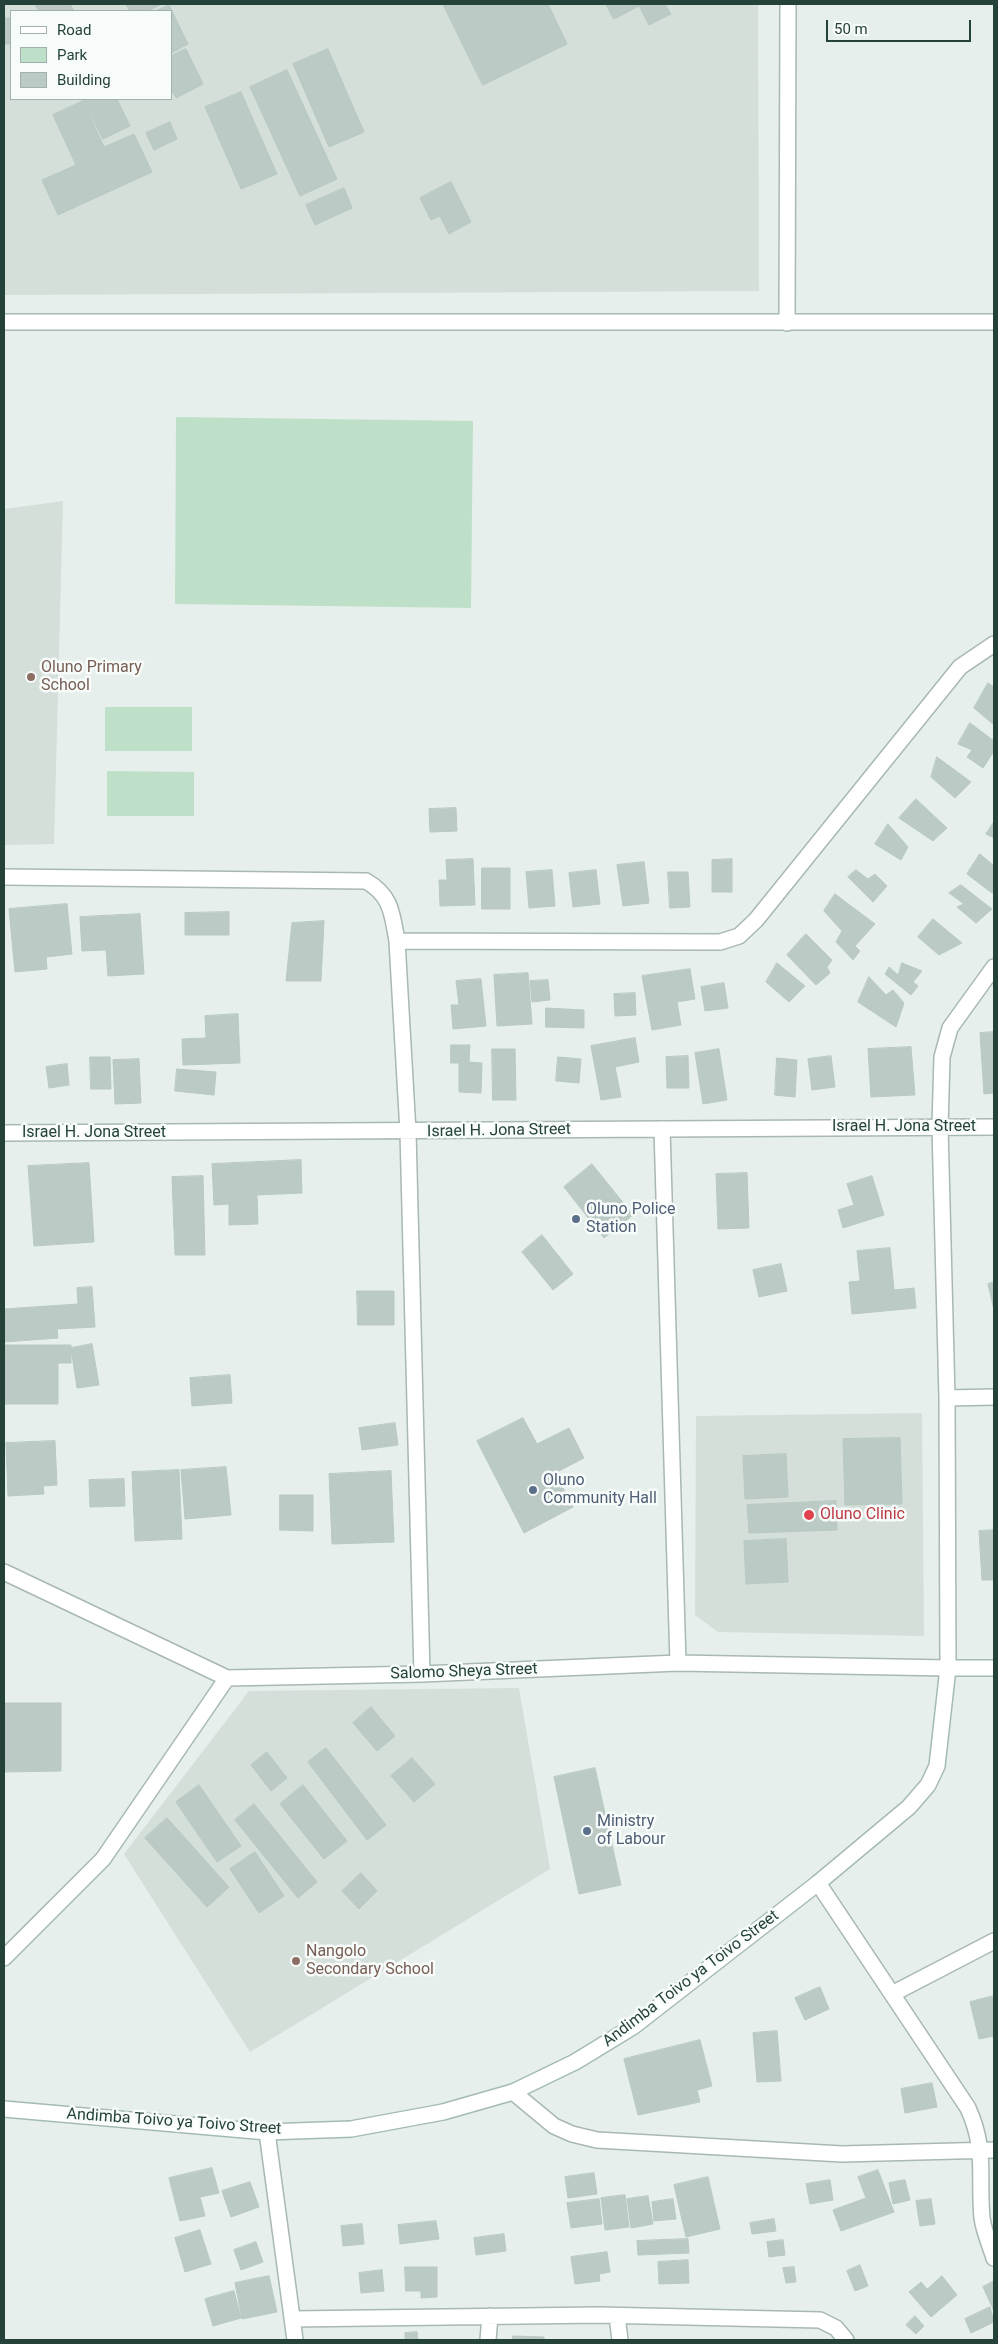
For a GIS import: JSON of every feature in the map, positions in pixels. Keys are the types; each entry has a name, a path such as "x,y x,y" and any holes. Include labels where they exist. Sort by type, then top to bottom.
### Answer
{"street":[{"path":"787,323 788,4"},
{"path":"4,322 994,322"},
{"path":"397,941 720,942 739,936 756,920 960,667 994,644"},
{"path":"4,876 366,881 376,887 388,899 397,941 408,1132 422,1674"},
{"name":"Andimba Toivo ya Toivo Street","path":"4,2109 267,2132 351,2129 451,2110 513,2092 575,2062 634,2026 818,1883 909,1807 928,1785 937,1766 948,1668 947,1398 940,1127 942,1057 950,1028 994,966"},
{"name":"Israel H. Jona Street","path":"4,1133 994,1127"},
{"path":"662,1129 678,1663"},
{"path":"947,1398 994,1397"},
{"name":"Salomo Sheya Street","path":"4,1572 227,1678 422,1674 678,1663 994,1668"},
{"path":"4,1958 103,1859 227,1678"},
{"path":"818,1883 968,2108 988,2151 982,2218 994,2258"},
{"path":"892,1994 994,1941"},
{"path":"513,2092 554,2126 572,2134 597,2140 842,2154 988,2151"},
{"path":"267,2132 295,2340"},
{"path":"488,2340 490,2316"},
{"path":"293,2319 617,2316 820,2320 836,2328 846,2340"},
{"path":"617,2316 620,2340"}],"shaded area":[{"path":"4,4 758,4 759,291 4,295"},
{"name":"Oluno Primary School","path":"63,501 54,844 4,845 4,509"},
{"name":"Oluno Clinic","path":"922,1413 924,1636 718,1632 695,1615 696,1416"},
{"name":"Nangolo Secondary School","path":"519,1688 550,1869 250,2052 124,1854 249,1691"}],"green space":[{"path":"176,417 473,421 471,608 175,604"},
{"path":"105,707 192,707 192,751 105,751"},
{"path":"107,771 194,772 194,816 107,816"}],"building":[{"path":"35,4 70,4 73,10 38,10"},
{"path":"126,4 162,4 149,10 129,10"},
{"path":"443,4 548,4 567,44 483,85"},
{"path":"606,4 665,4 671,14 649,25 639,6 614,19"},
{"path":"169,5 171,10 158,10"},
{"path":"172,11 188,44 172,52"},
{"path":"4,18 10,18 10,44 4,44"},
{"path":"186,49 203,84 176,98 172,91 172,56"},
{"path":"328,49 364,132 329,147 293,64"},
{"path":"287,70 337,179 300,196 250,87"},
{"path":"241,92 277,174 241,189 205,107"},
{"path":"84,100 117,100 130,126 103,139"},
{"path":"83,101 104,147 134,134 152,172 58,215 42,180 76,165 53,115"},
{"path":"170,122 177,139 154,150 146,133"},
{"path":"451,182 471,222 449,234 440,216 431,220 420,198"},
{"path":"344,188 352,208 315,225 306,205"},
{"path":"988,683 994,687 994,725 974,708"},
{"path":"970,723 994,741 994,751 983,768 967,757 972,750 958,744"},
{"path":"937,757 971,782 955,798 931,777"},
{"path":"916,799 947,828 933,841 899,818"},
{"path":"456,808 457,831 430,832 429,809"},
{"path":"994,822 994,838 986,834"},
{"path":"888,824 908,847 901,860 875,844"},
{"path":"980,854 994,866 994,889 992,893 967,874"},
{"path":"473,859 475,905 440,906 439,880 447,880 446,860"},
{"path":"732,859 732,892 712,892 712,860"},
{"path":"644,862 649,903 623,906 617,865"},
{"path":"482,868 510,868 510,909 482,909"},
{"path":"552,870 555,906 529,908 526,872"},
{"path":"596,870 600,904 573,907 569,873"},
{"path":"856,870 868,879 875,874 887,886 873,902 848,877"},
{"path":"668,872 688,872 690,907 670,908"},
{"path":"961,885 992,909 976,923 957,907 964,904 949,893"},
{"path":"835,894 875,924 855,946 860,951 853,960 836,942 842,931 824,911"},
{"path":"67,904 72,954 46,957 47,969 15,972 9,909"},
{"path":"229,912 229,935 185,935 185,913"},
{"path":"140,914 144,974 108,976 106,950 82,951 80,917"},
{"path":"933,919 962,943 939,955 918,937"},
{"path":"324,921 321,981 286,981 292,923"},
{"path":"806,934 832,960 827,967 830,973 816,985 787,955"},
{"path":"777,963 805,986 789,1002 766,982"},
{"path":"902,963 922,971 913,982 918,986 911,995 885,974 889,967 898,975"},
{"path":"690,969 695,999 677,1002 681,1025 652,1030 642,976"},
{"path":"528,973 532,1024 497,1026 494,975"},
{"path":"869,977 886,995 893,990 904,1003 896,1027 858,1002"},
{"path":"481,979 486,1026 453,1029 451,1005 459,1005 456,981"},
{"path":"548,980 550,1000 532,1002 530,981"},
{"path":"724,983 728,1008 705,1011 701,987"},
{"path":"635,993 636,1015 615,1016 614,994"},
{"path":"546,1008 584,1010 584,1028 546,1027"},
{"path":"238,1014 240,1063 183,1065 182,1039 206,1038 205,1016"},
{"path":"994,1032 994,1093 984,1094 980,1033"},
{"path":"635,1038 639,1062 615,1067 621,1097 601,1100 591,1046"},
{"path":"451,1045 470,1045 469,1062 482,1063 481,1093 459,1092 459,1063 451,1063"},
{"path":"911,1047 915,1095 871,1097 868,1049"},
{"path":"492,1049 515,1049 516,1100 493,1100"},
{"path":"719,1049 727,1100 703,1104 695,1053"},
{"path":"688,1056 689,1088 667,1088 666,1057"},
{"path":"831,1056 835,1087 812,1090 808,1059"},
{"path":"90,1057 110,1057 111,1089 91,1089"},
{"path":"558,1057 581,1059 579,1083 556,1081"},
{"path":"777,1058 797,1060 795,1097 775,1095"},
{"path":"139,1059 141,1103 115,1104 113,1060"},
{"path":"67,1064 69,1085 49,1088 46,1067"},
{"path":"177,1069 216,1072 214,1095 175,1091"},
{"path":"301,1160 302,1193 257,1195 258,1224 229,1225 229,1204 214,1205 212,1164"},
{"path":"89,1163 94,1242 34,1246 28,1166"},
{"path":"592,1164 633,1215 604,1238 564,1187"},
{"path":"747,1173 749,1228 718,1229 716,1174"},
{"path":"203,1176 205,1255 175,1255 172,1177"},
{"path":"872,1176 884,1215 843,1228 838,1210 854,1205 847,1184"},
{"path":"542,1235 573,1274 553,1290 522,1252"},
{"path":"890,1248 894,1290 914,1288 916,1308 852,1314 849,1282 860,1281 857,1251"},
{"path":"781,1264 787,1291 759,1297 753,1270"},
{"path":"994,1282 994,1310 988,1284"},
{"path":"92,1287 95,1327 57,1329 58,1338 4,1342 4,1309 78,1304 77,1288"},
{"path":"357,1291 394,1291 394,1325 358,1325"},
{"path":"92,1344 99,1385 77,1388 71,1348"},
{"path":"5,1345 71,1345 71,1363 58,1363 58,1404 5,1404"},
{"path":"230,1375 232,1403 192,1406 190,1378"},
{"name":"Oluno Community Hall","path":"523,1418 537,1444 569,1428 584,1458 555,1473 573,1507 524,1533 477,1441"},
{"path":"395,1423 398,1445 362,1450 359,1428"},
{"path":"900,1438 902,1504 845,1505 843,1439"},
{"path":"55,1441 57,1485 43,1486 44,1494 8,1496 6,1443"},
{"path":"786,1454 788,1497 745,1499 743,1456"},
{"path":"226,1467 231,1515 185,1519 181,1470"},
{"path":"179,1470 182,1539 135,1541 132,1472"},
{"path":"391,1471 394,1542 332,1544 329,1474"},
{"path":"124,1479 125,1506 90,1507 89,1480"},
{"path":"280,1495 313,1495 313,1531 280,1530"},
{"path":"836,1501 837,1530 749,1533 747,1505"},
{"path":"994,1530 994,1580 982,1580 979,1531"},
{"path":"786,1539 788,1582 746,1584 744,1541"},
{"path":"4,1703 61,1703 61,1771 4,1772"},
{"path":"371,1707 395,1736 377,1751 353,1723"},
{"path":"326,1748 386,1825 367,1840 308,1762"},
{"path":"267,1752 287,1778 271,1791 251,1765"},
{"path":"412,1758 435,1784 414,1802 391,1776"},
{"name":"Ministry of Labour","path":"595,1768 621,1885 579,1894 554,1777"},
{"path":"199,1785 241,1846 217,1862 176,1802"},
{"path":"303,1785 347,1841 324,1859 280,1804"},
{"path":"254,1804 317,1882 298,1898 235,1820"},
{"path":"167,1818 229,1887 207,1907 145,1838"},
{"path":"255,1852 284,1896 259,1913 230,1869"},
{"path":"361,1873 377,1891 359,1909 342,1891"},
{"path":"820,1987 829,2009 805,2020 795,1998"},
{"path":"994,1996 994,2036 979,2039 970,2002"},
{"path":"777,2031 781,2081 757,2082 753,2033"},
{"path":"700,2040 712,2086 697,2090 700,2102 638,2115 624,2059"},
{"path":"932,2083 937,2107 905,2113 901,2089"},
{"path":"212,2168 219,2193 200,2197 205,2216 180,2221 169,2178"},
{"path":"878,2170 894,2212 841,2231 833,2210 866,2198 858,2177"},
{"path":"594,2173 597,2194 568,2198 565,2177"},
{"path":"708,2177 720,2229 686,2237 674,2185"},
{"path":"830,2180 833,2200 810,2204 806,2184"},
{"path":"905,2180 910,2200 893,2204 889,2183"},
{"path":"250,2182 259,2207 231,2217 222,2191"},
{"path":"625,2195 629,2227 605,2230 601,2198"},
{"path":"648,2196 653,2224 631,2228 627,2199"},
{"path":"599,2199 602,2224 571,2228 567,2203"},
{"path":"673,2199 676,2219 654,2221 652,2202"},
{"path":"931,2199 935,2224 920,2226 916,2201"},
{"path":"774,2219 776,2231 752,2234 750,2223"},
{"path":"436,2221 439,2239 400,2244 398,2225"},
{"path":"362,2224 364,2244 343,2246 341,2226"},
{"path":"200,2230 211,2264 185,2272 175,2238"},
{"path":"504,2234 506,2251 476,2255 474,2238"},
{"path":"688,2239 689,2253 638,2255 637,2241"},
{"path":"783,2240 785,2255 769,2257 767,2242"},
{"path":"256,2242 263,2262 241,2270 234,2250"},
{"path":"607,2252 610,2272 599,2274 600,2281 575,2284 571,2257"},
{"path":"688,2260 689,2283 659,2284 658,2262"},
{"path":"860,2265 868,2286 855,2291 847,2271"},
{"path":"405,2267 437,2267 437,2297 421,2298 421,2291 406,2291"},
{"path":"794,2267 796,2282 786,2283 783,2268"},
{"path":"382,2270 384,2291 361,2293 359,2273"},
{"path":"269,2276 277,2312 242,2319 235,2283"},
{"path":"942,2276 957,2295 931,2317 909,2292 921,2282 927,2289"},
{"path":"994,2281 994,2311 983,2287"},
{"path":"234,2291 241,2318 213,2326 205,2299"},
{"path":"990,2307 994,2322 971,2333 965,2319"},
{"path":"915,2316 924,2326 916,2334 906,2325"},
{"path":"417,2332 418,2340 405,2340 405,2333"},
{"path":"513,2336 544,2337 544,2340 513,2340"}],"place":[{"name":"Oluno Primary School","path":"31,677"},
{"name":"Oluno Police Station","path":"576,1219"},
{"name":"Oluno Community Hall","path":"533,1490"},
{"name":"Oluno Clinic","path":"809,1515"},
{"name":"Ministry of Labour","path":"587,1831"},
{"name":"Nangolo Secondary School","path":"296,1961"}]}
